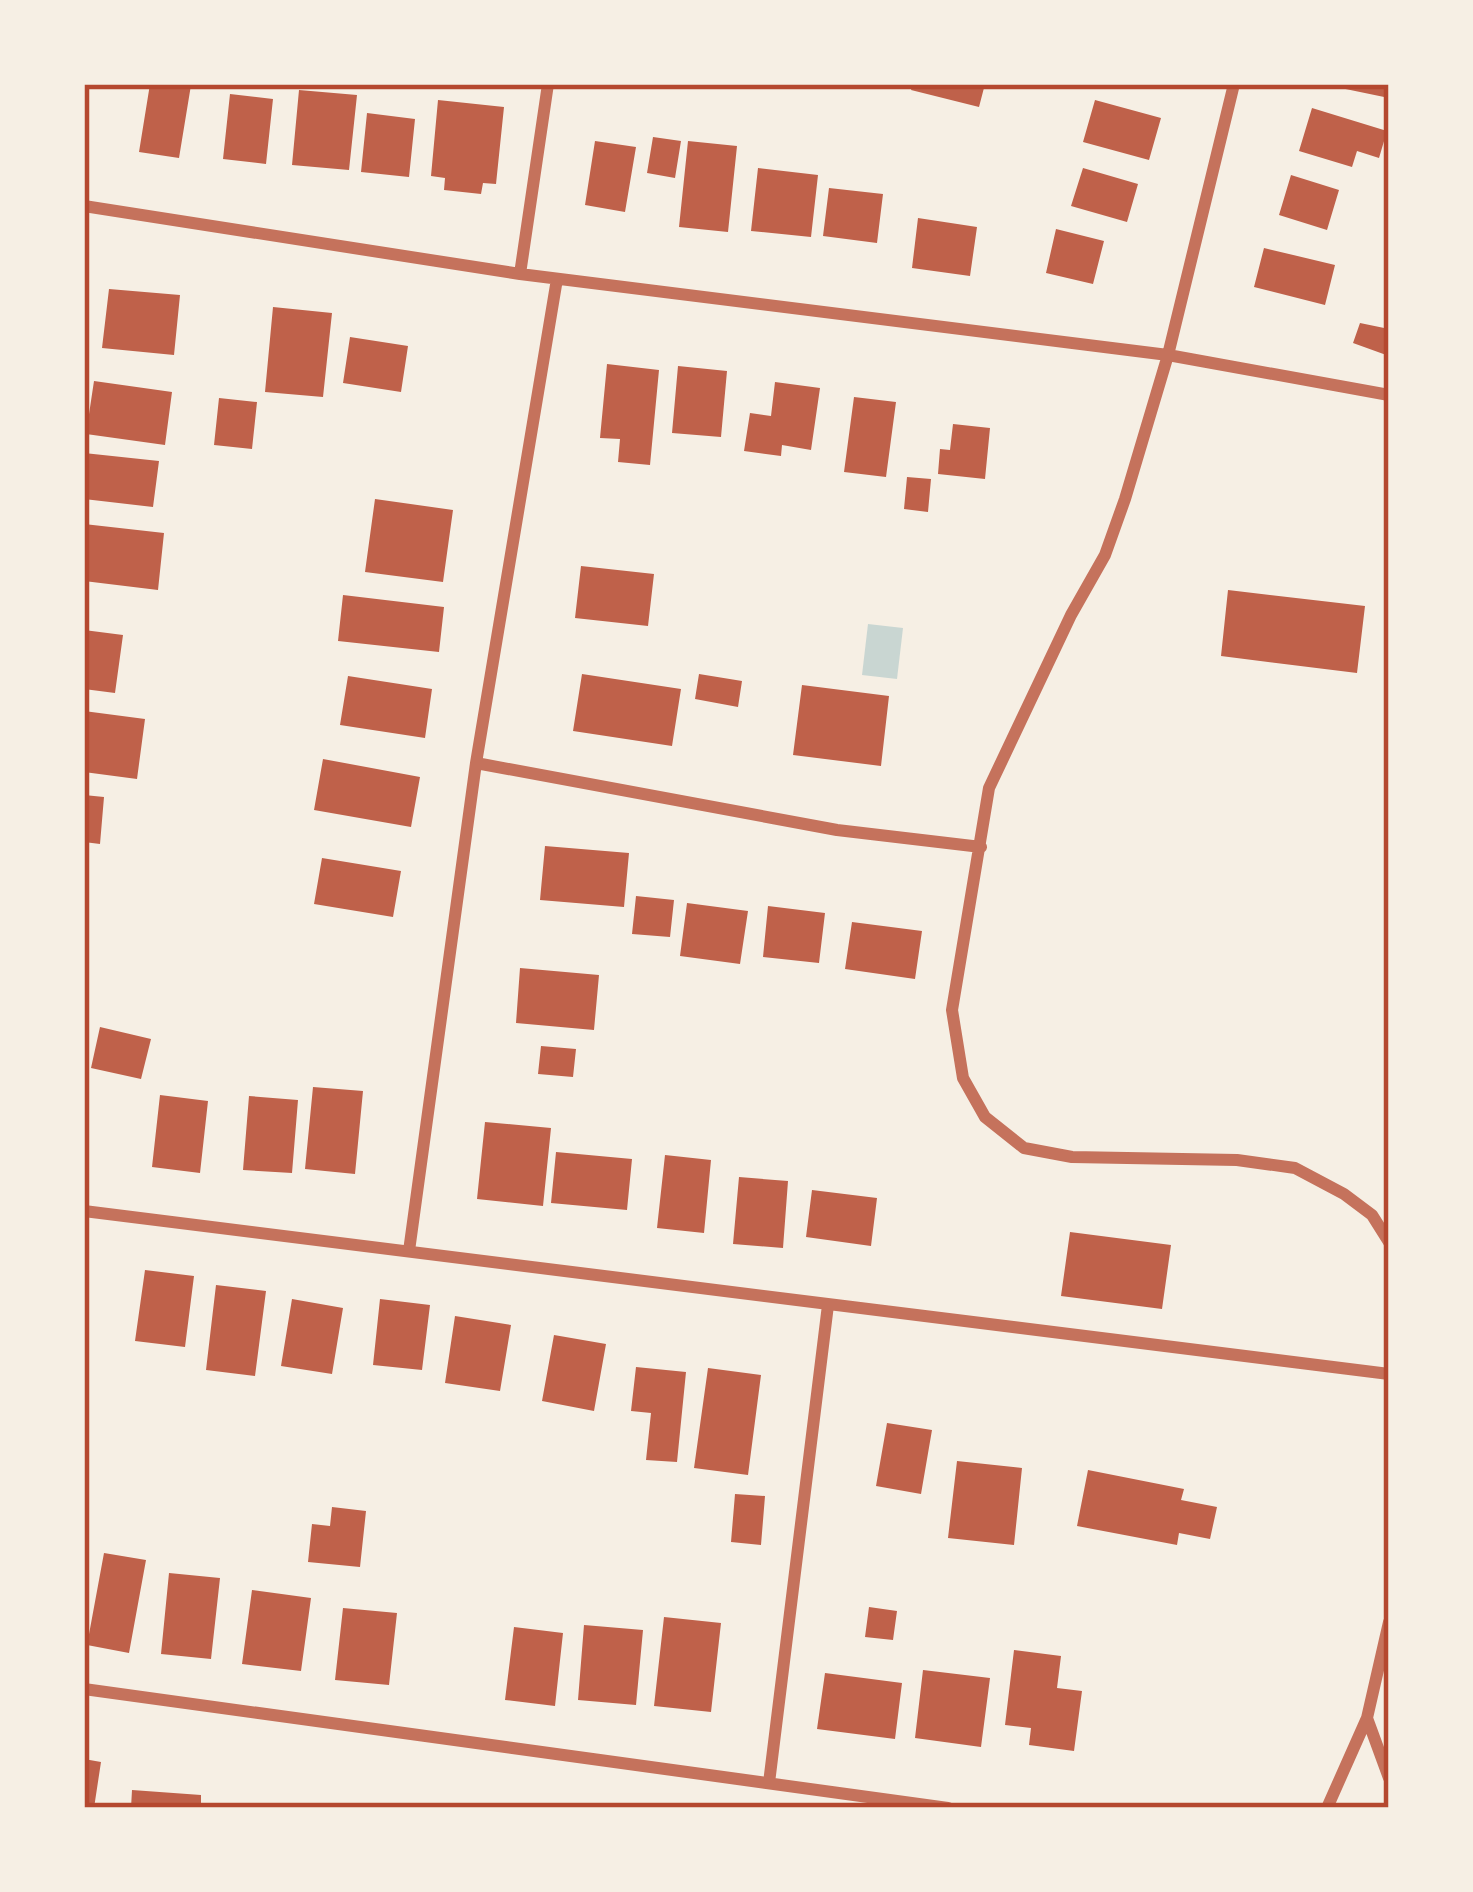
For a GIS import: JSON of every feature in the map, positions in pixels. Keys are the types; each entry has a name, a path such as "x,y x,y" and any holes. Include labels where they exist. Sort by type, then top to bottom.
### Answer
{"street":[{"path":"520,274 548,84"},
{"path":"1234,84 1168,355 1106,555 1071,615 989,788 952,1010 963,1078 986,1117 1024,1148 1072,1157 1237,1160 1295,1168 1372,1215 1389,1242"},
{"path":"84,206 520,274 1168,355 1389,395"},
{"path":"409,1250 476,763 557,279"},
{"path":"476,763 837,830 981,847"},
{"path":"84,1211 1389,1374"},
{"path":"769,1783 828,1305"},
{"path":"1327,1808 1367,1718 1389,1622"},
{"path":"84,1689 948,1808"},
{"path":"1367,1718 1389,1778"}],"shaded area":[{"path":"868,624 903,628 897,679 862,675"}],"building":[{"path":"150,84 191,85 179,158 139,152"},
{"path":"913,84 985,84 979,107 911,90"},
{"path":"1389,84 1389,98 1331,86"},
{"path":"299,90 357,95 349,170 292,165"},
{"path":"230,94 273,99 266,164 223,159"},
{"path":"438,100 504,107 496,184 483,183 481,194 444,190 445,178 431,176"},
{"path":"1095,100 1161,118 1149,160 1083,142"},
{"path":"1312,108 1387,131 1379,158 1357,151 1352,167 1299,151"},
{"path":"367,113 415,119 409,177 361,172"},
{"path":"653,137 681,141 675,178 647,173"},
{"path":"595,141 636,147 625,212 585,205"},
{"path":"688,141 737,146 728,232 679,227"},
{"path":"758,168 818,175 811,237 751,231"},
{"path":"1083,168 1138,184 1127,222 1071,206"},
{"path":"1291,175 1339,190 1327,230 1279,215"},
{"path":"829,188 883,194 877,243 823,236"},
{"path":"918,218 977,227 970,276 912,268"},
{"path":"1056,229 1104,241 1093,284 1046,273"},
{"path":"1264,248 1335,265 1325,305 1254,287"},
{"path":"109,289 180,295 174,355 102,348"},
{"path":"273,307 332,313 323,397 265,392"},
{"path":"1360,323 1389,329 1389,356 1353,343"},
{"path":"350,337 408,346 401,392 343,383"},
{"path":"607,364 659,370 650,465 618,462 620,439 600,438"},
{"path":"678,366 727,371 721,437 672,433"},
{"path":"94,381 172,392 165,445 86,434"},
{"path":"775,382 820,388 811,450 782,445 781,456 744,451 750,413 771,416"},
{"path":"854,397 896,402 886,477 844,472"},
{"path":"219,398 257,402 252,449 214,445"},
{"path":"953,424 990,428 985,479 938,474 940,449 950,450"},
{"path":"84,453 159,461 153,507 84,499"},
{"path":"907,477 931,479 928,512 904,509"},
{"path":"375,499 453,510 443,582 365,572"},
{"path":"84,524 164,533 158,590 84,581"},
{"path":"581,566 654,574 648,626 575,618"},
{"path":"1228,590 1365,606 1357,673 1221,656"},
{"path":"343,595 444,607 439,652 338,641"},
{"path":"84,630 123,635 115,693 84,689"},
{"path":"582,674 681,689 672,746 573,731"},
{"path":"699,674 742,681 738,707 695,699"},
{"path":"348,676 432,689 425,738 340,725"},
{"path":"802,685 889,696 881,766 793,755"},
{"path":"84,711 145,719 137,779 84,772"},
{"path":"323,759 420,777 411,827 314,810"},
{"path":"84,795 104,797 100,844 84,842"},
{"path":"545,846 629,853 624,907 540,900"},
{"path":"322,858 401,871 393,917 314,904"},
{"path":"636,896 674,900 670,937 632,934"},
{"path":"687,903 748,911 740,964 680,956"},
{"path":"768,906 825,913 819,963 763,957"},
{"path":"852,922 922,931 915,979 845,969"},
{"path":"520,968 599,975 594,1030 516,1023"},
{"path":"100,1027 151,1039 141,1079 91,1068"},
{"path":"541,1046 576,1049 573,1077 538,1074"},
{"path":"313,1087 363,1091 355,1174 305,1169"},
{"path":"160,1095 208,1101 200,1173 152,1167"},
{"path":"249,1096 298,1100 292,1173 243,1170"},
{"path":"485,1122 551,1128 543,1206 477,1199"},
{"path":"556,1152 632,1159 627,1210 551,1203"},
{"path":"665,1155 711,1160 704,1233 657,1228"},
{"path":"739,1177 788,1181 783,1248 733,1244"},
{"path":"812,1190 877,1198 871,1246 806,1237"},
{"path":"1070,1232 1171,1245 1162,1309 1061,1296"},
{"path":"145,1270 194,1276 185,1347 135,1341"},
{"path":"216,1285 266,1291 255,1376 206,1370"},
{"path":"292,1299 343,1308 332,1374 281,1366"},
{"path":"380,1299 430,1305 422,1370 373,1365"},
{"path":"455,1316 511,1325 500,1391 445,1383"},
{"path":"554,1335 606,1344 594,1411 542,1401"},
{"path":"636,1367 686,1372 677,1462 646,1460 651,1413 631,1411"},
{"path":"708,1368 761,1375 748,1475 694,1468"},
{"path":"887,1423 932,1430 921,1494 876,1486"},
{"path":"957,1461 1022,1468 1014,1545 948,1538"},
{"path":"1088,1470 1184,1489 1181,1500 1217,1507 1210,1539 1179,1533 1177,1545 1077,1526"},
{"path":"735,1494 765,1496 761,1545 731,1542"},
{"path":"332,1507 366,1511 360,1567 308,1562 312,1524 330,1526"},
{"path":"104,1553 146,1560 129,1653 87,1645"},
{"path":"169,1573 220,1578 211,1659 161,1654"},
{"path":"252,1590 311,1598 301,1671 242,1664"},
{"path":"869,1607 897,1611 893,1640 865,1637"},
{"path":"343,1608 397,1613 389,1685 335,1680"},
{"path":"664,1617 721,1623 711,1712 654,1706"},
{"path":"584,1625 643,1630 636,1705 578,1700"},
{"path":"514,1627 563,1633 555,1706 505,1700"},
{"path":"1014,1650 1061,1656 1057,1688 1082,1691 1074,1751 1029,1745 1031,1728 1005,1725"},
{"path":"923,1670 990,1678 981,1747 915,1738"},
{"path":"825,1673 902,1683 895,1739 817,1729"},
{"path":"84,1759 101,1762 94,1808 84,1808"},
{"path":"132,1790 201,1795 201,1808 131,1808"}]}
